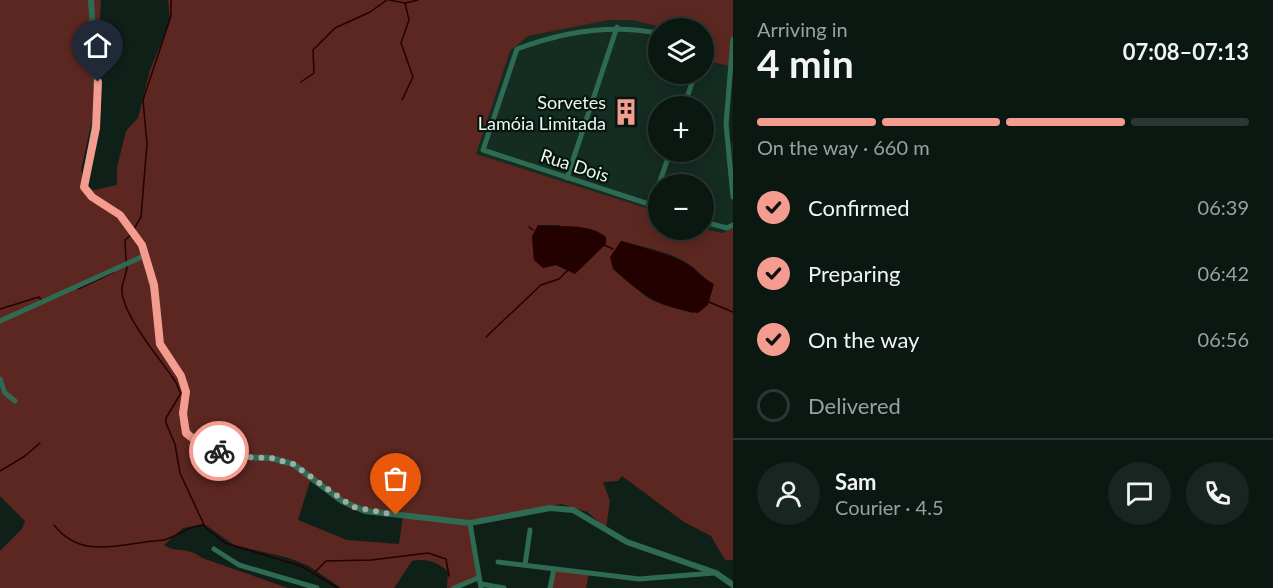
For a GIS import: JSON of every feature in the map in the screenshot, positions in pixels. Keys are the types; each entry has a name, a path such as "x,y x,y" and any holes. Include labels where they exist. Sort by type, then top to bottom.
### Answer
{"street":[{"path":"91,0 98,107 84,187 92,197 110,208 129,225 146,255 157,304 160,344 184,384 186,399 183,424 193,440 242,457 271,458 293,464 342,501 365,511 470,523 550,508 573,510 627,542 716,573 733,585"},
{"path":"567,178 616,27 648,32"},
{"name":"Rua Dois","path":"616,27 562,35 517,49 483,150 648,204"},
{"path":"733,39 726,124 733,196"},
{"path":"714,225 733,225"},
{"path":"0,321 146,255"},
{"path":"0,379 5,393 15,401"},
{"path":"470,523 480,583"},
{"path":"525,565 530,530"},
{"path":"214,549 239,566 317,588"},
{"path":"498,562 639,579 716,573"},
{"path":"550,588 554,569"},
{"path":"454,588 480,583 504,588"}],"shaded area":[{"path":"0,0 101,0 95,107 81,170 87,188 94,190 117,185 117,167 126,131 138,118 150,70 170,21 168,0 733,0 733,67 714,62 714,18 648,18 648,24 632,20 609,20 528,36 510,51 476,154 648,209 648,240 714,240 714,231 723,233 733,228 733,560 725,560 711,536 684,522 622,476 618,481 603,482 610,501 606,528 587,512 561,504 472,520 477,578 461,588 447,588 448,572 436,563 422,560 412,561 394,588 341,588 309,566 289,558 234,545 204,524 183,528 164,545 172,549 192,552 202,558 288,588 0,588 0,551 22,529 25,521 0,496","holes":["538,225 560,225 573,273 556,265 543,267 534,260 532,236","621,241 665,253 687,263 702,277 708,304 693,313 659,303 642,293 636,285","310,481 352,510 403,516 399,544 347,540 298,520"]},
{"path":"609,20 632,20 648,24 648,84 714,84 714,62 733,67 730,141 733,144 733,228 723,233 714,231 714,174 648,174 648,211 475,154 510,51 528,36"},
{"path":"538,225 591,229 606,237 606,244 575,274 556,265 543,268 534,260 532,237"},
{"path":"621,241 684,262 693,268 714,284 708,305 698,313 672,307 642,293 613,269 610,257"},
{"path":"557,568 589,573 586,588 548,588"}],"waterway":[{"path":"134,229 141,217 147,144 143,100 171,16 171,0"},
{"path":"301,82 314,73 313,50 335,28 370,12 387,0"},
{"path":"389,0 405,3 418,0"},
{"path":"402,100 413,77 401,43 409,20 405,3"},
{"path":"529,227 533,230"},
{"path":"126,261 125,240 132,234"},
{"path":"604,245 613,249"},
{"path":"127,265 122,288 128,310 134,323 181,393 166,418 166,423 175,444 180,473 205,527 225,543 301,566 338,588"},
{"path":"486,337 541,285 559,279 568,270"},
{"path":"78,289 114,272"},
{"path":"0,309 39,297 41,300"},
{"path":"709,302 733,312"},
{"path":"0,471 25,456 40,443"},
{"path":"54,525 63,535 74,541 96,547 164,540 203,525"},
{"path":"315,572 326,561 371,560 428,553 446,559 449,576"}],"way so far":[{"path":"219,451 256,459 282,460 304,470 342,501 353,507 396,515"}],"place":[{"name":"Sorvetes Lamóia Limitada","path":"626,112"}],"route":[{"path":"98,82 96,128 84,187 92,197 120,215 142,245 154,285 160,344 181,376 186,392 183,424 186,433 200,444 219,451"}]}
